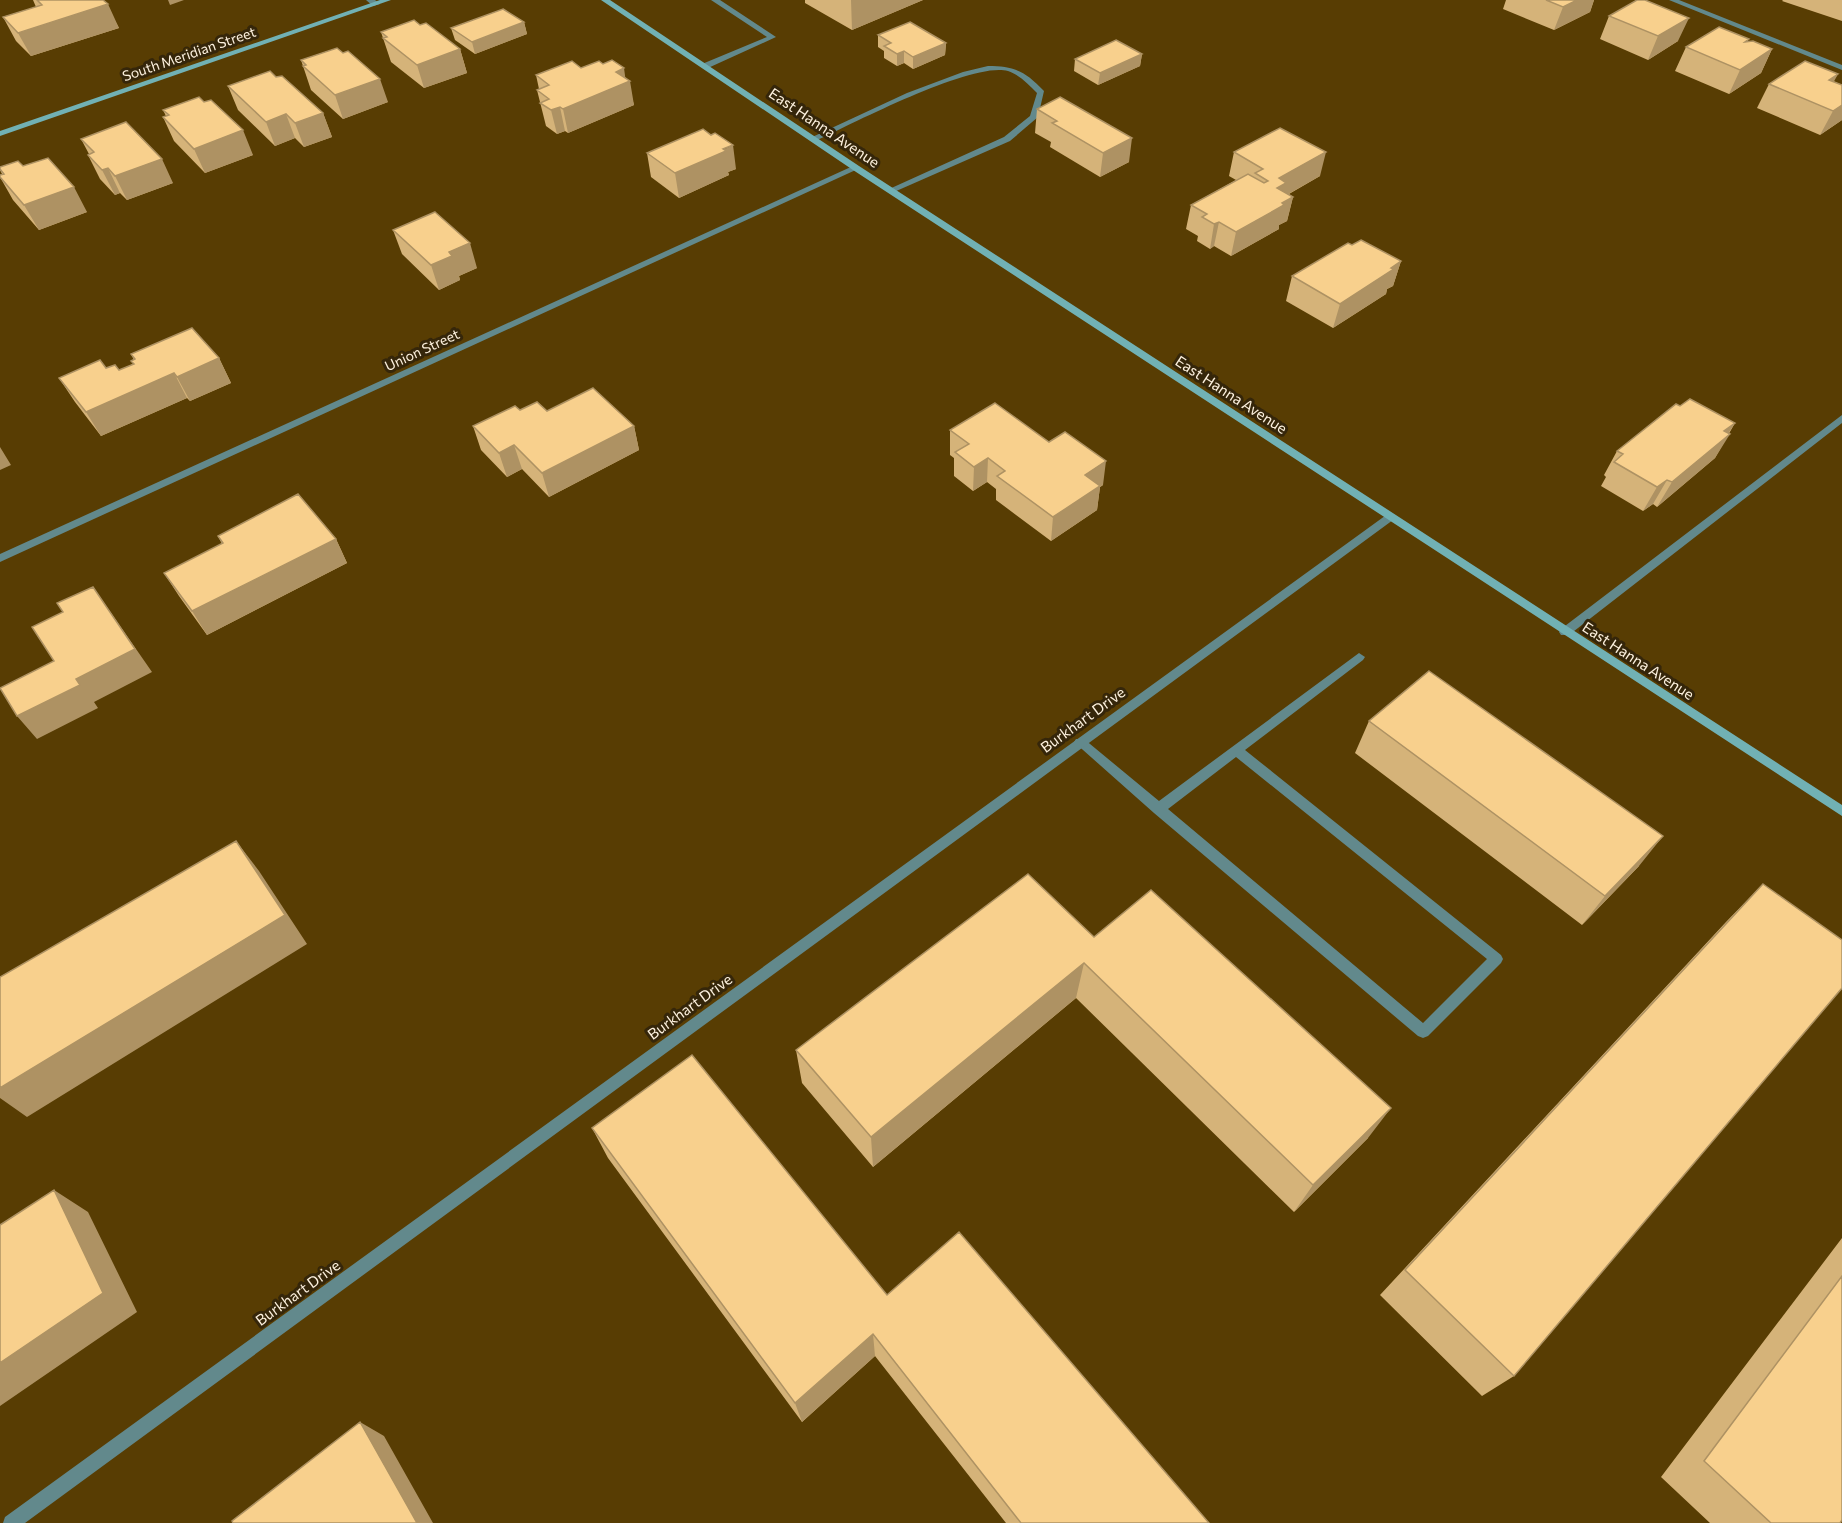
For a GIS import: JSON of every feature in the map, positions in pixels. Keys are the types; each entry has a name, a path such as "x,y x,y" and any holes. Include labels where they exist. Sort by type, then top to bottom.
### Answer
{"main road":[{"name":"South Meridian Street","path":"0,134 373,2 387,0"},
{"name":"East Hanna Avenue","path":"605,0 856,168 1842,812"}],"street":[{"path":"705,66 772,37 716,0"},
{"path":"1673,0 1842,68"},
{"path":"812,139 955,77 985,68 1003,67 1024,75 1041,93 1034,117 1007,139 891,190"},
{"name":"Union Street","path":"0,558 856,168"},
{"path":"1565,632 1842,418"},
{"name":"Burkhart Drive","path":"11,1523 1389,517"},
{"path":"1158,809 1359,657"},
{"path":"1080,742 1423,1032 1496,959 1236,750"}],"building":[{"path":"37,0 103,0 108,4 18,33 3,17 42,5"},
{"path":"1546,0 1577,0 1563,7"},
{"path":"1637,0 1645,0 1689,18 1658,36 1609,16"},
{"path":"503,9 524,22 472,42 451,28"},
{"path":"414,20 420,25 426,23 460,49 417,65 383,38 387,37 381,32"},
{"path":"910,22 946,43 913,57 904,51 897,54 884,46 891,43 878,35"},
{"path":"1719,27 1749,39 1745,42 1753,41 1772,49 1740,70 1686,47"},
{"path":"1116,40 1142,54 1100,73 1075,59"},
{"path":"337,48 343,53 348,51 380,79 335,95 303,66 306,65 301,60"},
{"path":"612,60 624,68 616,72 630,81 563,109 560,107 551,110 540,103 549,99 537,90 549,85 536,75 572,61 581,68 599,61 603,64"},
{"path":"1805,61 1838,74 1829,80 1842,85 1842,105 1833,111 1769,84"},
{"path":"270,71 276,77 282,76 323,113 295,123 286,114 266,122 228,86"},
{"path":"199,97 204,102 211,100 243,130 194,149 163,117 169,115 163,110"},
{"path":"1060,97 1132,138 1103,153 1052,123 1057,121 1037,109"},
{"path":"126,122 162,159 115,176 108,168 102,170 88,155 94,152 81,139"},
{"path":"1280,128 1326,152 1279,178 1286,183 1277,188 1293,197 1282,203 1284,205 1236,232 1219,222 1214,224 1202,217 1207,214 1191,205 1248,174 1264,183 1268,181 1255,173 1263,169 1234,152"},
{"path":"703,129 711,135 715,133 733,145 723,149 726,151 675,173 647,153"},
{"path":"48,158 74,187 24,205 0,177 4,174 0,167 18,161 23,166"},
{"path":"435,212 470,243 449,252 452,256 431,265 393,230"},
{"path":"1361,240 1401,261 1391,268 1394,269 1340,304 1292,276 1348,243 1352,245"},
{"path":"192,328 219,358 177,377 174,373 86,412 59,378 100,360 106,368 115,365 119,370 134,364 131,361 135,359 131,354"},
{"path":"593,388 634,426 542,473 514,445 499,453 473,426 515,406 520,410 537,402 547,411"},
{"path":"1690,399 1735,423 1724,431 1730,434 1672,482 1667,480 1657,487 1614,462 1623,454 1617,451 1676,404 1680,406"},
{"path":"995,403 1049,442 1065,432 1106,461 1085,475 1100,486 1053,517 997,476 1005,471 988,458 974,467 955,452 969,444 950,430"},
{"path":"298,494 336,539 192,611 164,573 223,543 218,536"},
{"path":"93,587 135,649 76,679 80,685 17,716 0,688 54,661 32,627 63,612 57,603"},
{"path":"1429,671 1663,836 1605,896 1369,721"},
{"path":"236,841 285,915 0,1088 0,977"},
{"path":"1028,874 1094,937 1151,890 1391,1108 1313,1185 1084,963 871,1137 796,1050"},
{"path":"1763,884 1842,940 1842,988 1514,1376 1405,1270"},
{"path":"692,1055 887,1295 959,1232 1209,1523 1021,1523 873,1334 795,1403 592,1128"},
{"path":"54,1190 103,1293 0,1363 0,1225"},
{"path":"1842,1276 1842,1520 1840,1523 1771,1523 1704,1461"},
{"path":"360,1422 417,1523 233,1523 232,1521"}]}
